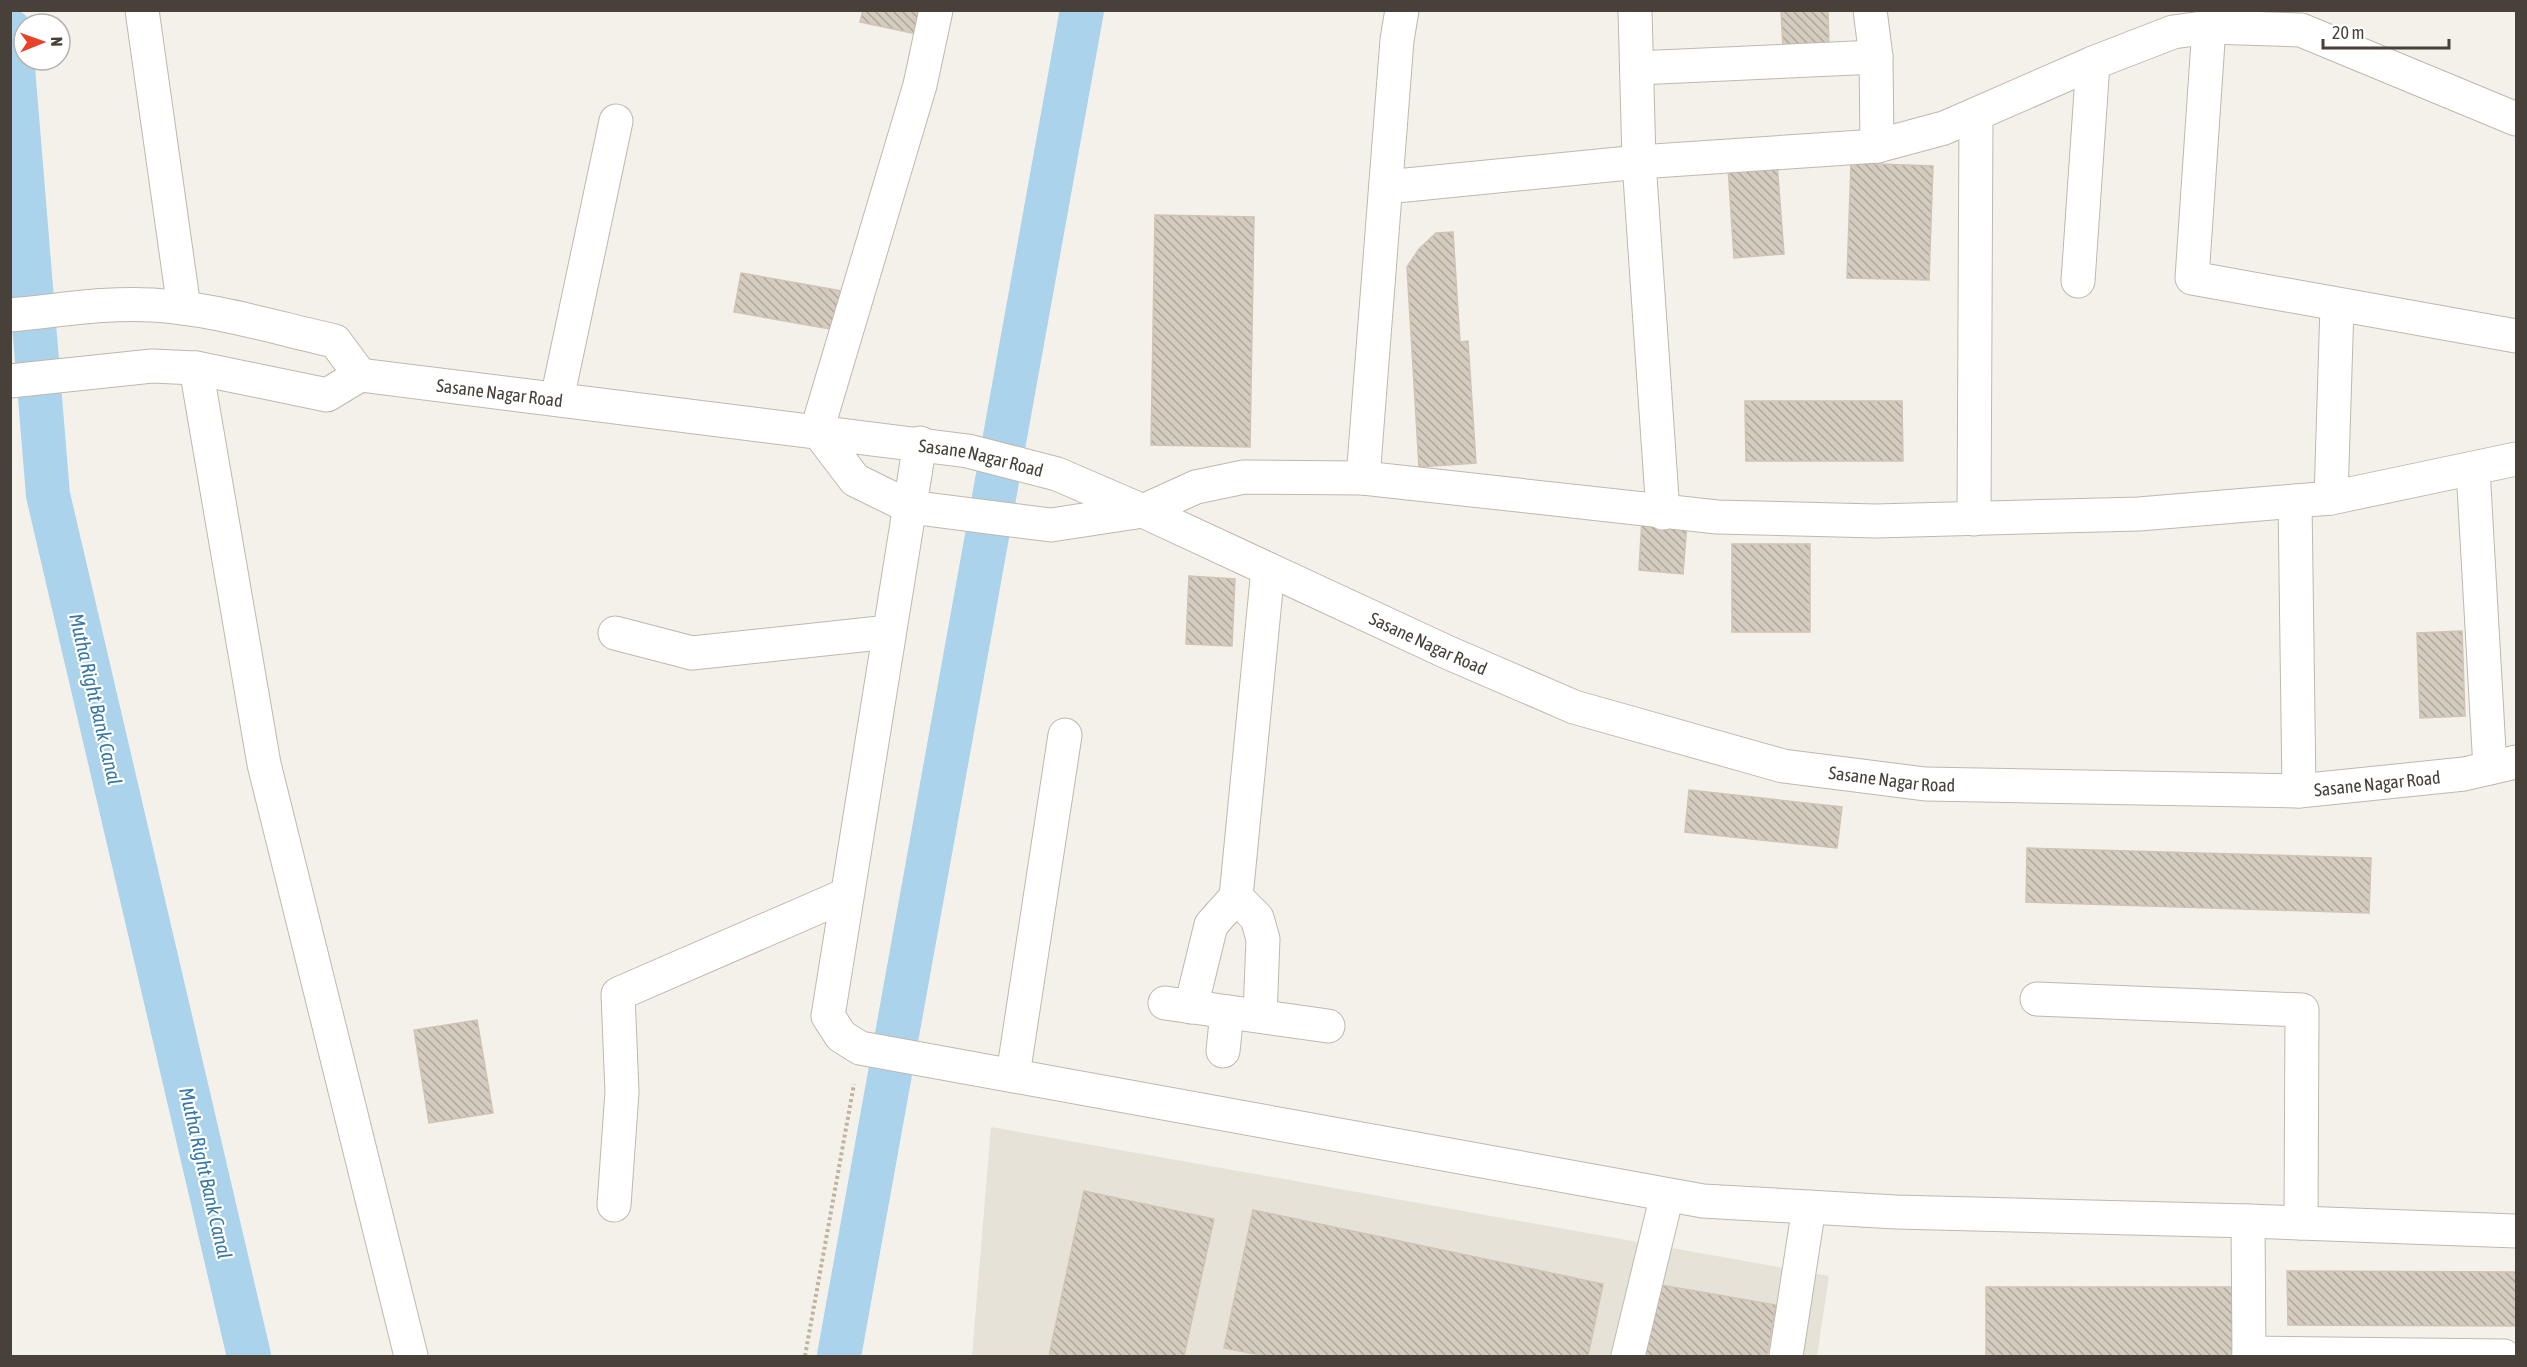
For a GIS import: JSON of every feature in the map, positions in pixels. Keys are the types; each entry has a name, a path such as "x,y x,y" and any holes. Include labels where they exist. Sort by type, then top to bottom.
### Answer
{"street":[{"path":"141,10 184,308"},
{"path":"936,10 920,85 817,430 855,480 910,507 1051,525 1143,511 1196,487 1244,477 1363,478 1662,513 1717,517 1876,521 1974,519 2139,514 2331,498 2517,459"},
{"path":"1363,478 1397,40 1402,10"},
{"path":"1635,10 1639,162 1662,513"},
{"path":"1870,10 1876,57 1877,146"},
{"path":"1386,187 1639,162 1877,146 1944,128 2094,63 2174,32 2302,20 2517,118"},
{"path":"2209,27 2192,279 2517,336"},
{"path":"1637,68 1876,57"},
{"path":"2078,281 2094,63"},
{"path":"1974,519 1976,115"},
{"path":"557,399 616,120"},
{"path":"10,315 115,306 150,305 184,308 335,341 360,375 327,394 196,368 152,366 10,381"},
{"path":"2331,498 2337,306"},
{"path":"196,368 264,764 411,1356"},
{"name":"Sasane Nagar Road","path":"360,375 920,443 968,451 1057,474 1143,511 1449,653 1574,707 1783,766 1925,784 2299,791 2464,774 2504,765"},
{"path":"920,443 828,1016 841,1036 860,1048 1703,1201 1896,1212 2517,1231"},
{"path":"2473,469 2504,765"},
{"path":"2295,501 2299,791"},
{"path":"1268,569 1236,897 1211,925 1178,1005 1328,1026"},
{"path":"615,633 692,653 889,633"},
{"path":"1013,1075 1065,735"},
{"path":"614,1205 622,1092 618,994 846,895"},
{"path":"1236,897 1257,918 1263,939 1260,1016"},
{"path":"2037,999 2302,1010 2301,1223"},
{"path":"1223,1051 1227,1012"},
{"path":"1628,1356 1667,1195"},
{"path":"1786,1356 1809,1207"},
{"path":"2248,1221 2249,1355 2504,1356"}],"path":[{"path":"805,1356 860,1048"}],"shaded area":[{"path":"991,1127 1829,1276 1817,1356 972,1356"}],"building":[{"path":"863,10 922,10 917,34 860,22"},
{"path":"1781,10 1828,10 1829,47 1783,49"},
{"path":"1777,163 1784,254 1734,258 1728,167"},
{"path":"1851,163 1933,166 1929,280 1847,278"},
{"path":"1155,215 1254,217 1250,447 1151,445"},
{"path":"1453,232 1460,342 1468,341 1476,463 1419,467 1407,267 1419,249 1436,233"},
{"path":"741,273 848,292 841,331 734,312"},
{"path":"1745,401 1902,401 1903,461 1746,461"},
{"path":"1642,519 1687,523 1683,574 1639,570"},
{"path":"1732,544 1810,544 1810,632 1732,632"},
{"path":"1189,576 1235,579 1232,646 1186,644"},
{"path":"2462,631 2465,716 2420,718 2417,633"},
{"path":"1689,790 1842,807 1837,848 1685,832"},
{"path":"2027,848 2371,858 2369,913 2026,902"},
{"path":"477,1020 493,1113 429,1123 414,1030"},
{"path":"1084,1191 1214,1219 1184,1356 1049,1356"},
{"path":"1253,1210 1603,1284 1588,1356 1265,1356 1224,1348"},
{"path":"2287,1271 2516,1272 2516,1326 2288,1325"},
{"path":"1655,1284 1776,1305 1767,1356 1642,1356"},
{"path":"1986,1287 2237,1287 2237,1356 1986,1356"}],"waterway":[{"path":"839,1356 1082,10"},
{"name":"Mutha Right Bank Canal","path":"10,31 48,495 249,1356"}]}
